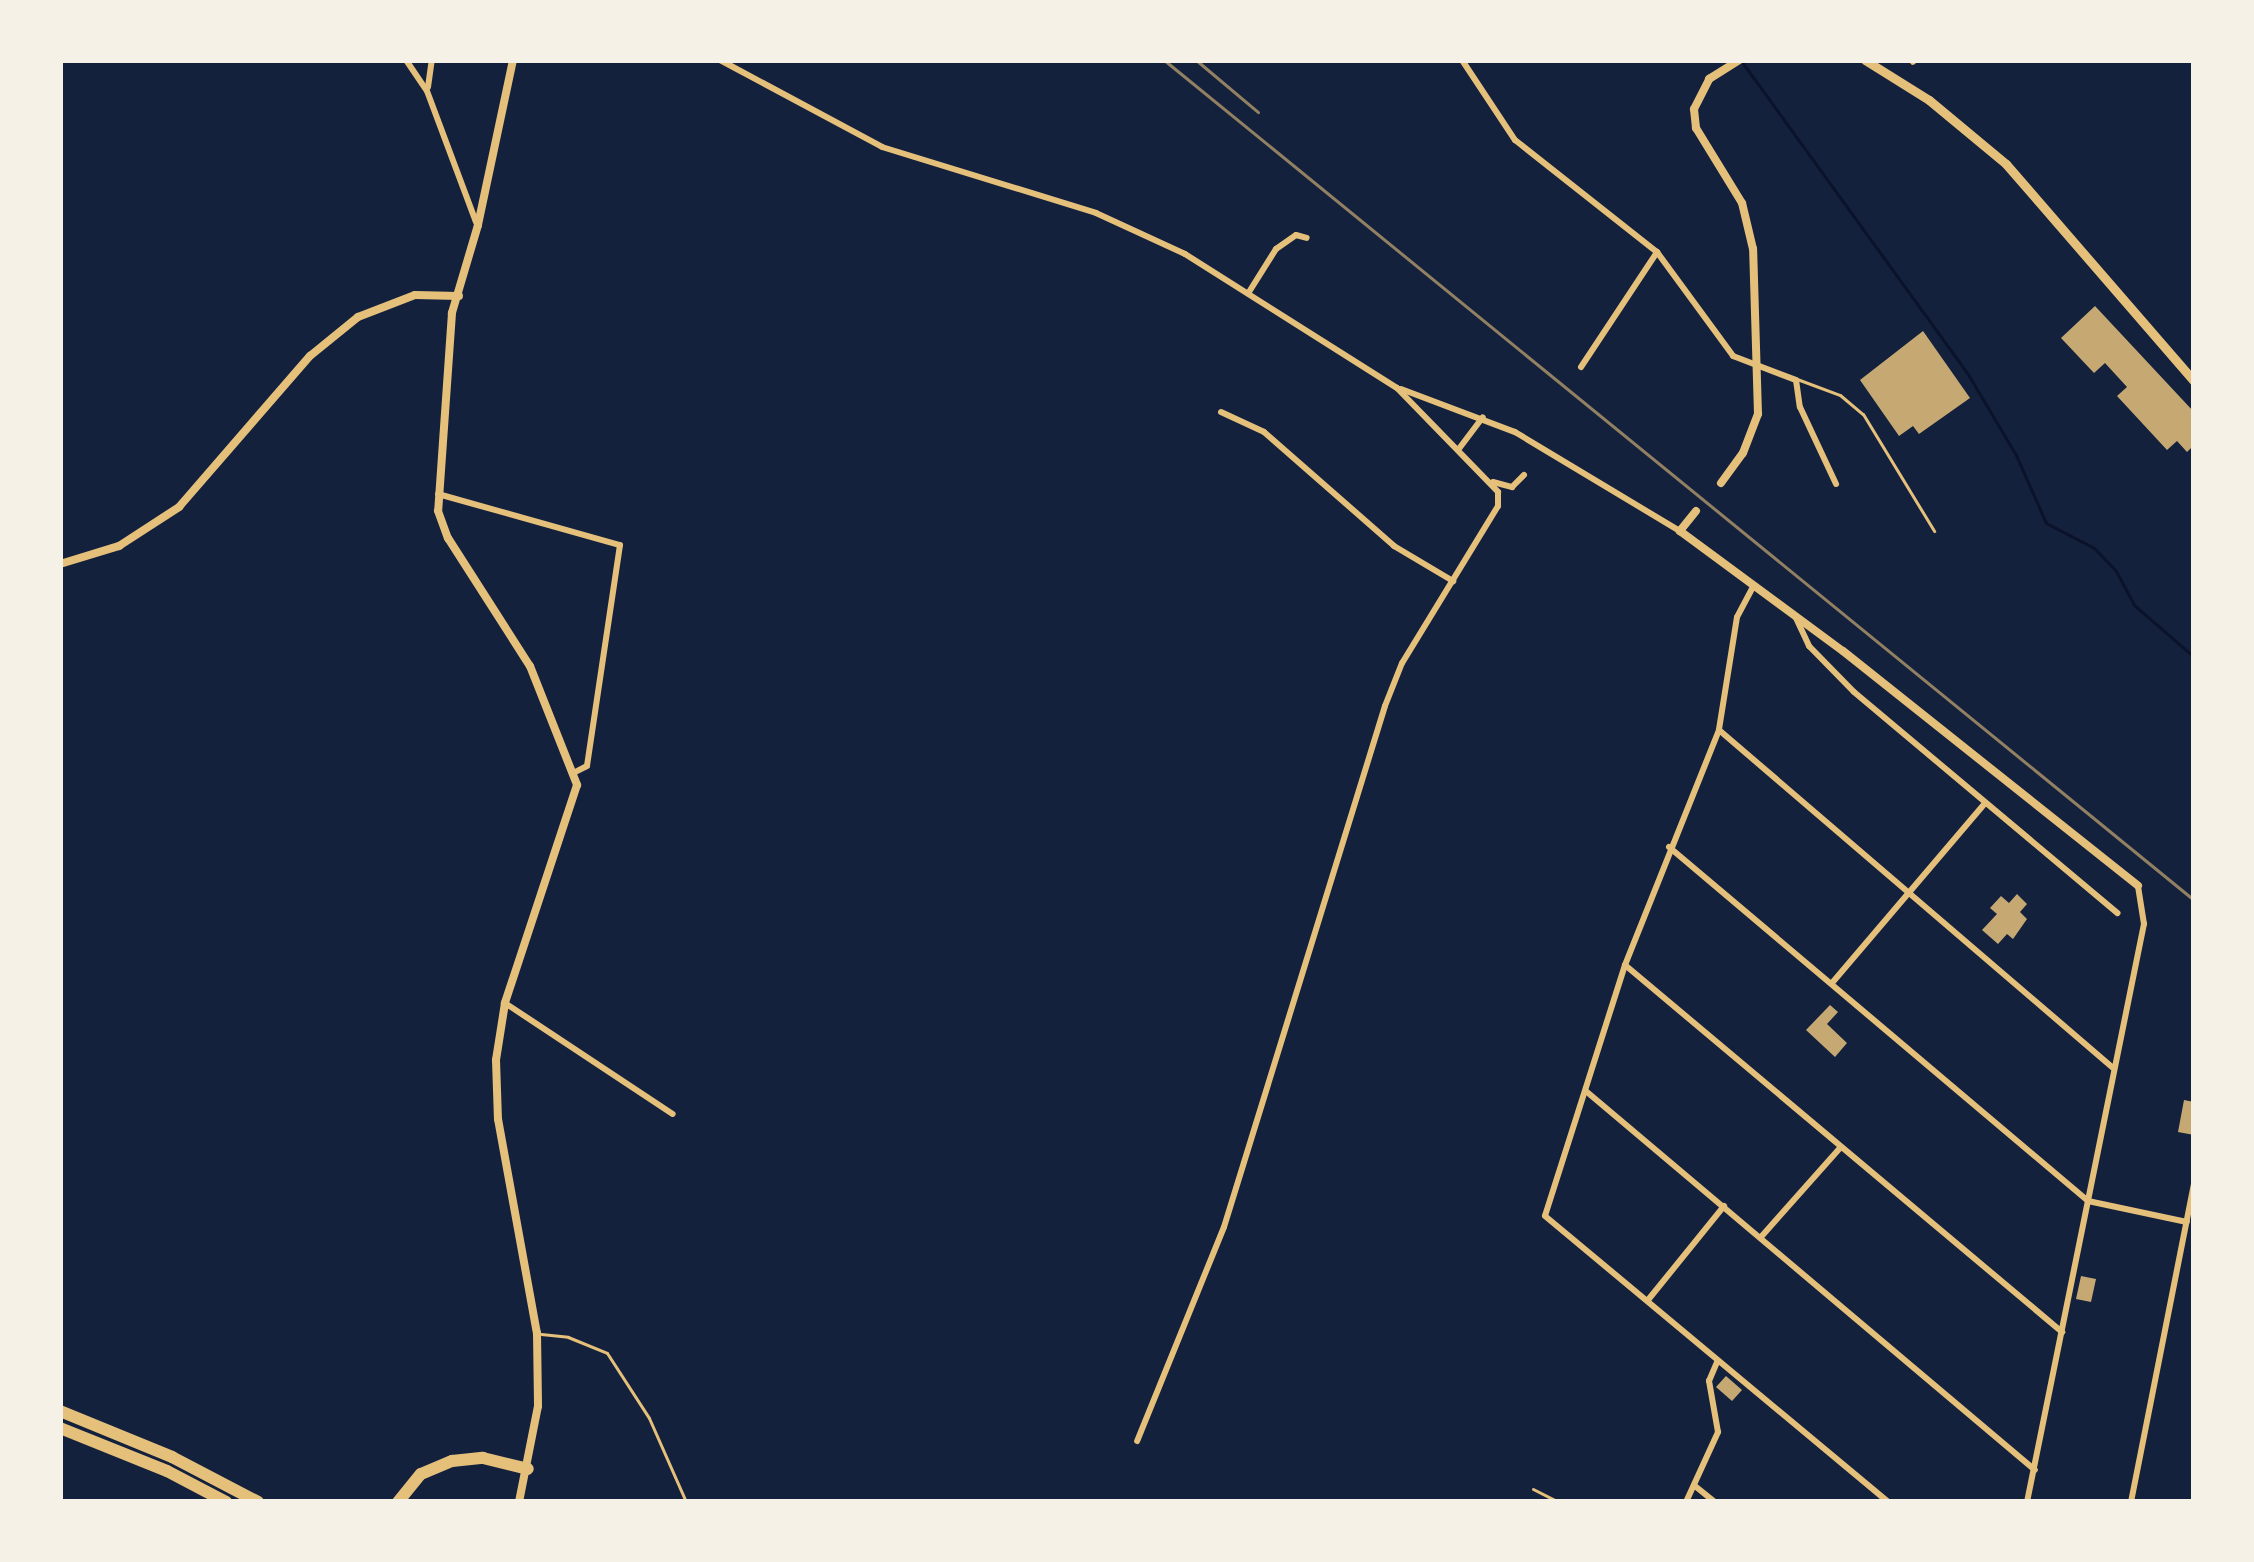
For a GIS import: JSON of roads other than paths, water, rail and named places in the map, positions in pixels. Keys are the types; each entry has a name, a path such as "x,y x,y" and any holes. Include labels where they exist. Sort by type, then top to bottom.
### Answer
{"highway":[{"path":"60,1411 155,1449 258,1502"},
{"path":"60,1428 167,1471 226,1502"},
{"path":"398,1502 421,1474 452,1461 483,1459 528,1469"}],"main road":[{"path":"1865,60 1946,112 2006,164 2194,381"}],"street":[{"path":"406,60 427,91 478,225"},
{"path":"427,91 432,60"},
{"path":"514,60 448,339 439,494 448,538 530,666 575,772 570,818 506,1003 496,1060 498,1119 537,1333 538,1406 519,1502"},
{"path":"719,60 882,147 1111,218 1249,292 1396,388 1498,492 1498,506 1402,663 1385,706 1224,1227 1138,1441"},
{"path":"1462,60 1515,140 1657,252 1728,350 1744,363 1796,380 1800,406 1836,484"},
{"path":"1720,483 1756,424 1759,365 1749,226 1742,203 1696,128 1694,109 1708,79 1738,61"},
{"path":"1249,292 1276,248 1296,235 1307,238"},
{"path":"1581,367 1657,252"},
{"path":"60,564 119,546 179,507 296,370 342,328 401,298 429,292 459,296"},
{"path":"1396,388 1484,417 1680,530 2077,832 2138,886 2144,924 2027,1502"},
{"path":"1221,412 1264,432 1394,546 1453,581"},
{"path":"1458,450 1484,417"},
{"path":"1489,482 1512,487 1524,475"},
{"path":"439,494 620,544 587,766 575,772"},
{"path":"1680,530 1696,512"},
{"path":"1754,586 1737,617 1719,730 1625,965 1545,1216 1888,1502"},
{"path":"1794,615 1827,666 2117,913"},
{"path":"1719,730 2112,1067"},
{"path":"1832,984 1985,803"},
{"path":"1669,847 2088,1201 2187,1222"},
{"path":"1625,965 2062,1332"},
{"path":"506,1003 673,1114"},
{"path":"1587,1092 2035,1471"},
{"path":"1761,1237 1841,1147"},
{"path":"2132,1502 2194,1185"},
{"path":"1648,1300 1724,1206"},
{"path":"1686,1502 1718,1432 1709,1381 1717,1362"},
{"path":"1695,1486 1715,1502"}],"lane":[{"path":"1796,380 1800,376 1840,395 1863,414 1934,531"},
{"path":"537,1333 568,1337 608,1353 649,1418 686,1502"}],"waterway":[{"path":"1742,62 1969,376 2016,455 2046,523 2094,548 2116,571 2134,605 2194,657"}],"railway":[{"path":"1164,60 2194,900"},
{"path":"1196,60 1258,112"}]}
